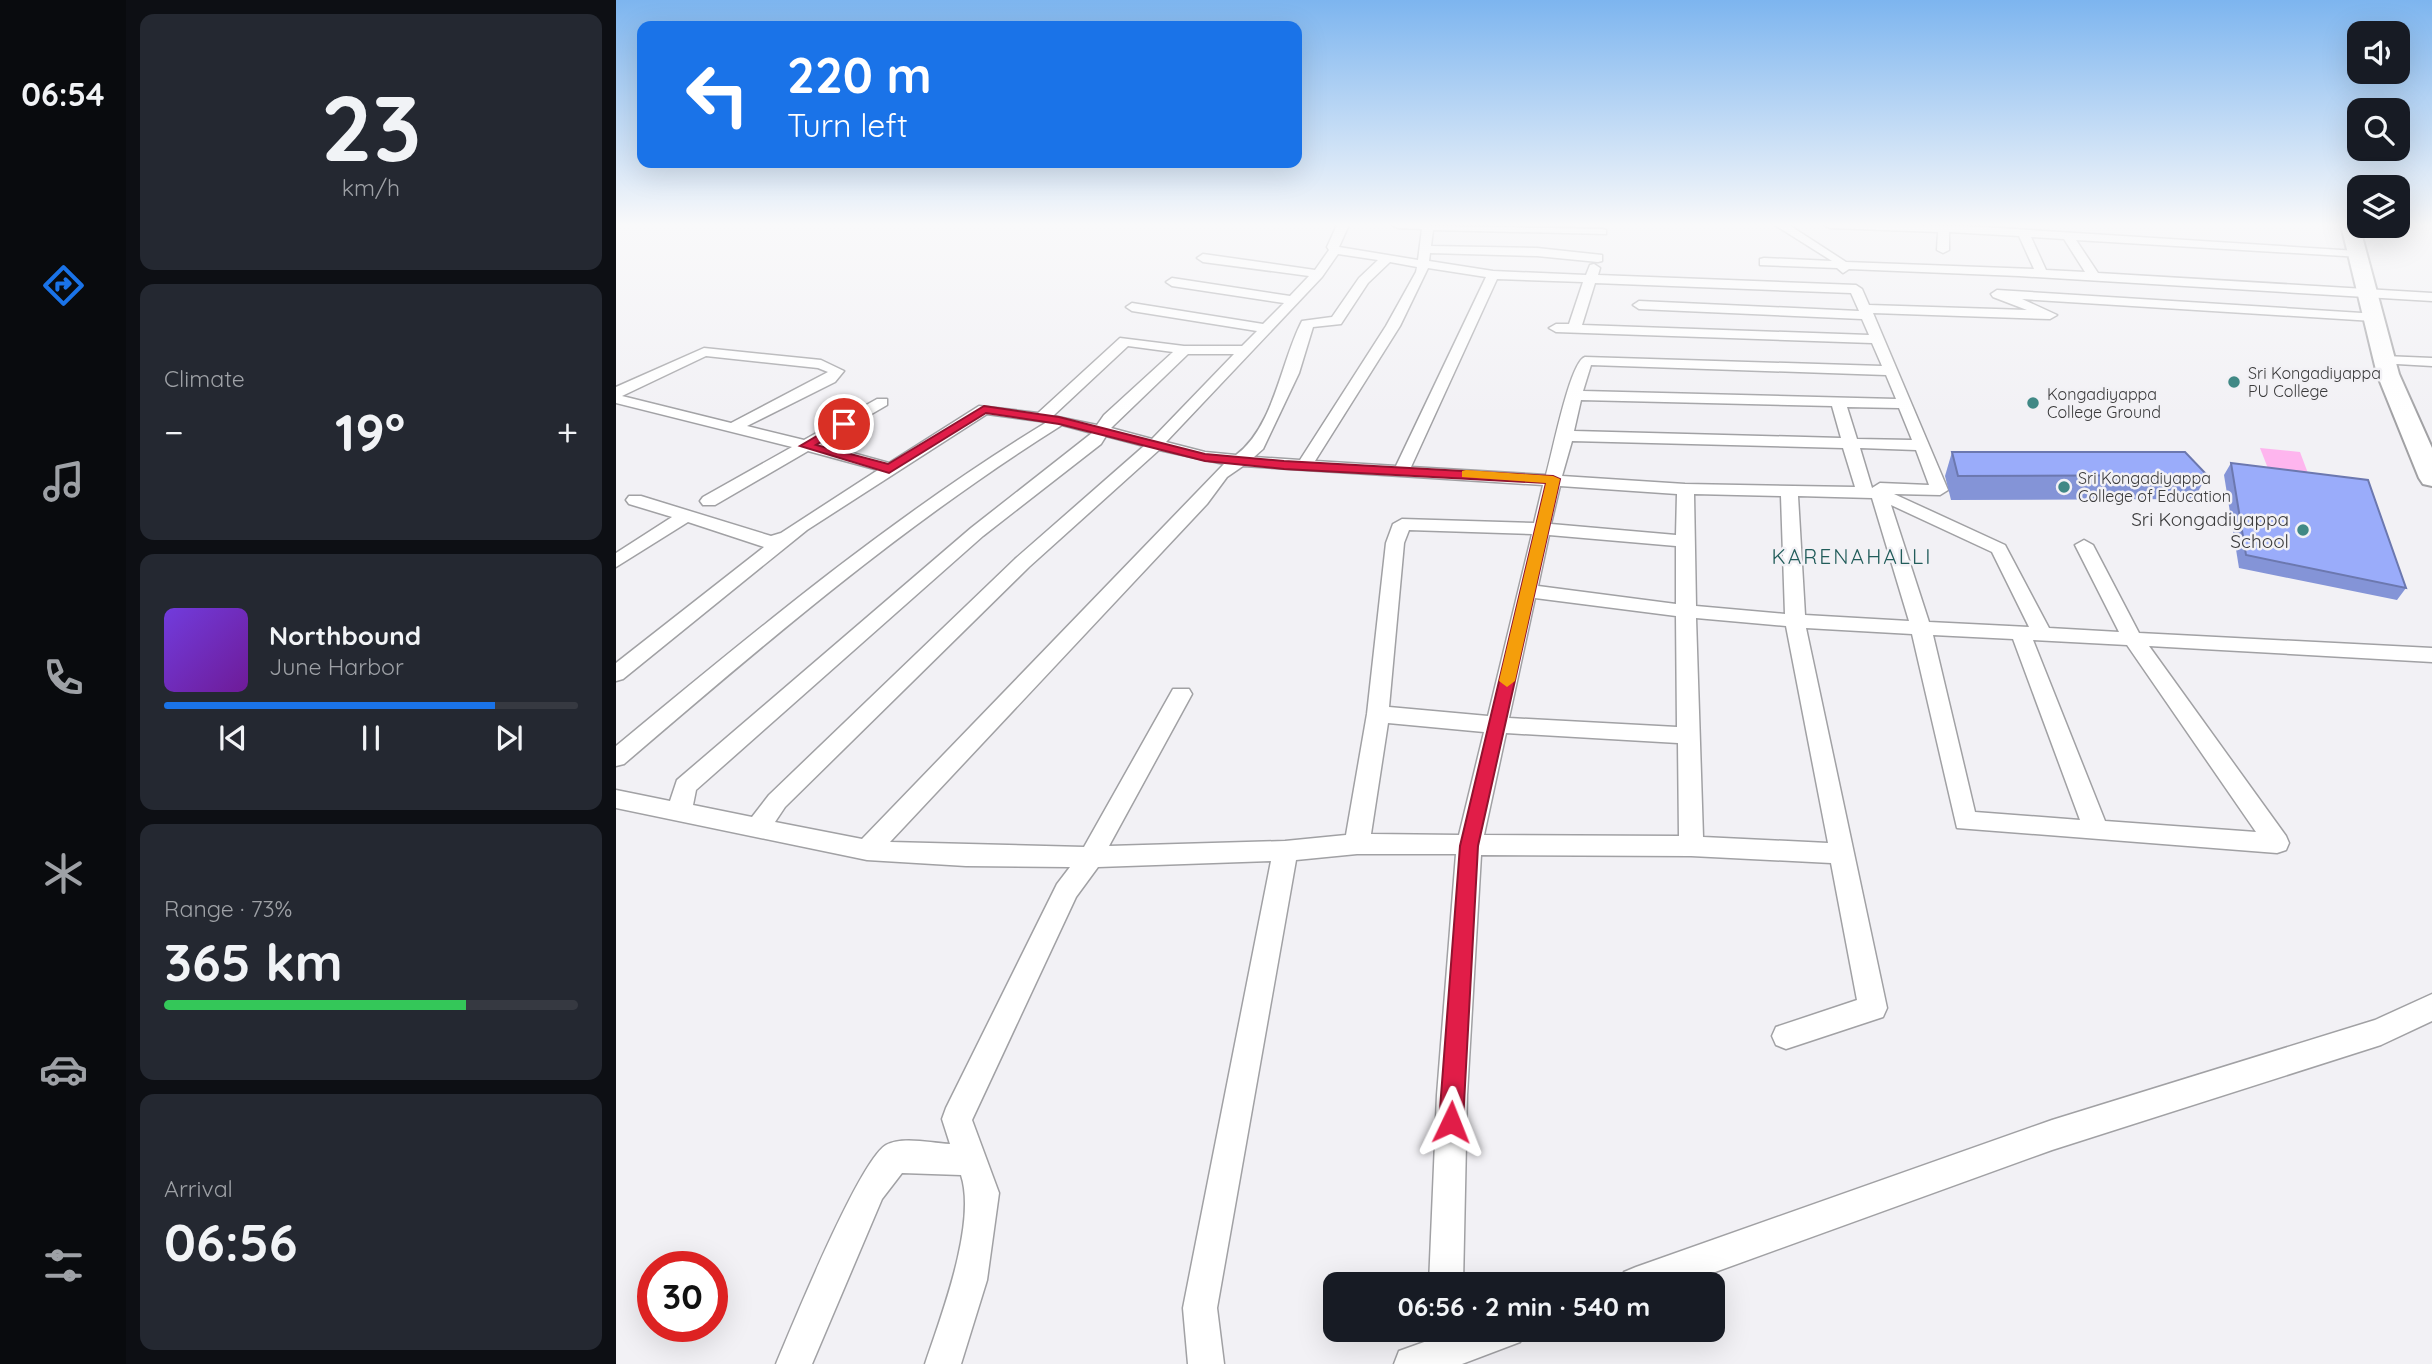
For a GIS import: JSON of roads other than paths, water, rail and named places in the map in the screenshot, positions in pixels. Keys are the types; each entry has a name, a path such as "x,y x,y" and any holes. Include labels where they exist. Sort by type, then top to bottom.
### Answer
{"main road":[{"path":"2366,289 2384,360 2422,434 2432,478"}],"street":[{"path":"1216,289 1292,300"},
{"path":"757,828 777,801 1022,563 1155,446 1303,289"},
{"path":"867,850 1191,510 1221,474 1255,449 1292,373 1307,324 1336,321 1358,289"},
{"path":"1304,466 1394,326 1413,289"},
{"path":"1402,470 1487,289"},
{"path":"1574,329 1586,289"},
{"path":"1846,289 1856,289 1940,490 1880,488 1872,493"},
{"path":"2306,289 2432,297"},
{"path":"1639,305 2050,315 1997,294 2373,317"},
{"path":"1132,307 1266,328"},
{"path":"1556,328 1877,338"},
{"path":"616,758 814,592 1050,419 1125,341 1184,350 1244,351"},
{"path":"680,813 685,786 977,531 1094,441 1109,418 1184,350"},
{"path":"616,393 704,352 821,364 837,371 830,379 732,428"},
{"path":"2384,360 2432,362"},
{"path":"1446,1272 1452,1095 1469,846 1553,479 1567,436 1573,395 1585,361 1767,384 1838,403 1905,404"},
{"path":"1573,395 1767,384 1891,371"},
{"path":"616,399 877,463 889,469"},
{"path":"709,501 882,402"},
{"path":"1838,403 1850,443 1872,493 1921,628 1965,821 2277,843 2132,638 2084,545"},
{"path":"616,674 789,536 984,409 1050,419 1155,446 1239,461 1685,489 1872,493 1999,549 2031,633 2096,831"},
{"path":"1567,436 1922,445"},
{"path":"1685,489 1691,846"},
{"path":"1786,1036 1873,1008 1795,621 1788,490"},
{"path":"635,500 761,541 780,540 789,536"},
{"path":"616,561 686,516"},
{"path":"1357,844 1378,714 1395,543 1402,524 1542,529 1685,541"},
{"path":"1528,591 1686,611 1795,621 2432,655"},
{"path":"943,1364 970,1280 983,1194 957,1119 1066,891 1091,857 1181,694"},
{"path":"1378,714 1497,725 1688,736"},
{"path":"616,799 867,850 966,856 1091,857 1285,851 1357,844 1691,846 1840,854"},
{"path":"1206,1364 1200,1308 1285,851"},
{"path":"1670,1272 2052,1135 2381,1031 2432,1007"},
{"path":"794,1364 870,1188 895,1157 971,1160"},
{"path":"1434,1349 1461,1342"}],"place":[{"name":"Sri Kongadiyappa PU College","path":"2234,382"},
{"name":"Kongadiyappa College Ground","path":"2033,403"},
{"name":"Sri Kongadiyappa College of Education","path":"2064,487"},
{"name":"Sri Kongadiyappa School","path":"2303,530"}],"district":[{"name":"KARENAHALLI","path":"1852,557"}]}
